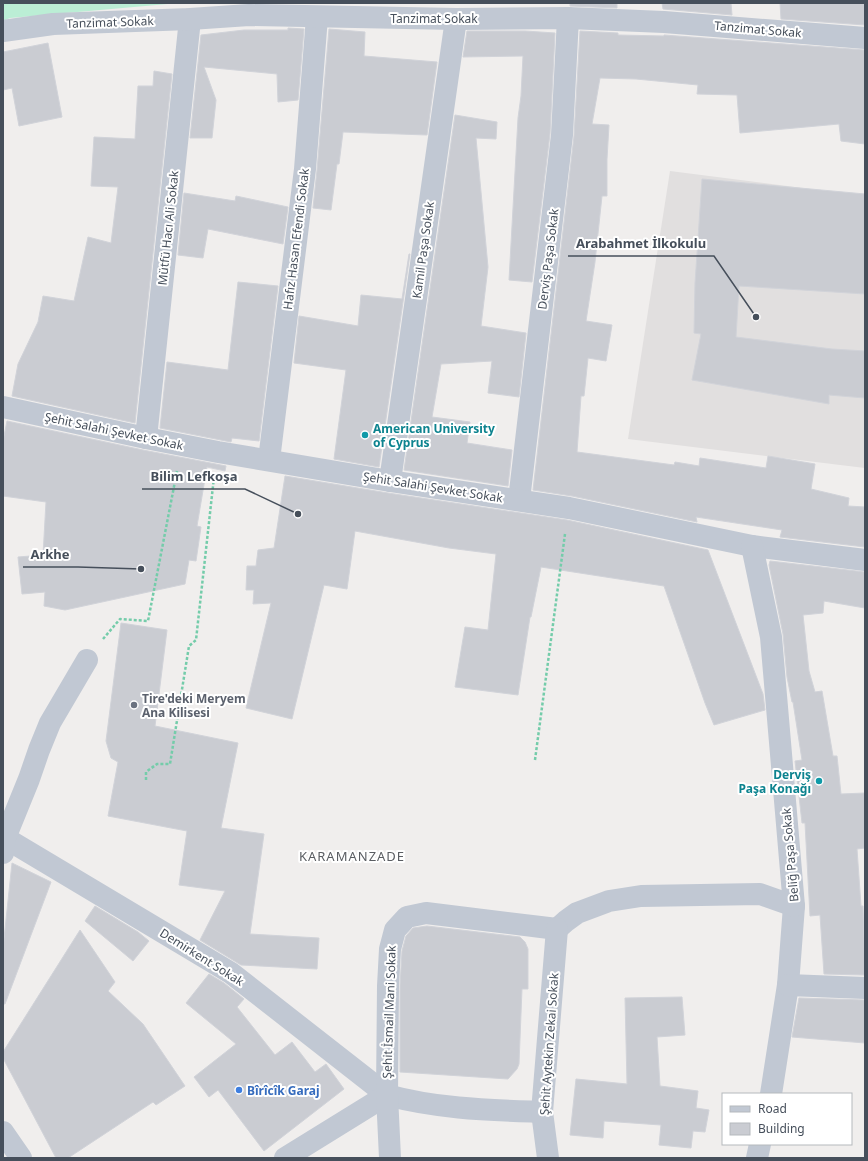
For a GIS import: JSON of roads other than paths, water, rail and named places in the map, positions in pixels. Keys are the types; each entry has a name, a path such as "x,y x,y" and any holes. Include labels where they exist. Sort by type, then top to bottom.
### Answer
{"street":[{"name":"Tanzimat Sokak","path":"3,31 53,24 190,19 249,15 456,19 567,10 664,22 865,38"},
{"name":"Derviş Paşa Sokak","path":"519,500 562,135 567,10"},
{"name":"Hafız Hasan Efendi Sokak","path":"269,460 305,168 317,17"},
{"name":"Mütfü Hacı Ali Sokak","path":"146,438 190,19"},
{"name":"Kamil Paşa Sokak","path":"390,481 456,19"},
{"name":"Şehit Salahi Şevket Sokak","path":"3,407 218,452 390,481 569,508 752,546 865,560"},
{"name":"Beliğ Paşa Sokak","path":"752,546 771,637 794,906 788,985 770,1093"},
{"path":"4,846 50,723 86,660"},
{"name":"Demirkent Sokak","path":"4,846 232,974 387,1095"},
{"path":"557,929 576,914 598,905 609,901 641,896 760,894 794,906"},
{"name":"Şehit İsmail Mani Sokak","path":"390,1158 387,1095 388,986 390,949 395,930 407,917 426,913 557,929"},
{"name":"Şehit Aytekin Zekai Sokak","path":"548,1158 542,1112 557,929"},
{"path":"788,985 865,988"},
{"path":"285,1158 387,1095 408,1101 468,1109 542,1112"},
{"path":"3,1132 21,1158"},
{"path":"757,1158 760,1145"}],"place":[{"name":"Arabahmet İlkokulu","path":"756,317"},
{"name":"American University of Cyprus","path":"365,435"},
{"name":"Bilim Lefkoşa","path":"298,514"},
{"name":"Arkhe","path":"141,569"},
{"name":"Tire'deki Meryem Ana Kilisesi","path":"134,705"},
{"name":"Derviş Paşa Konağı","path":"819,781"},
{"name":"Bîrîcîk Garaj","path":"239,1090"}],"district":[{"name":"KARAMANZADE","path":"352,856"}]}
